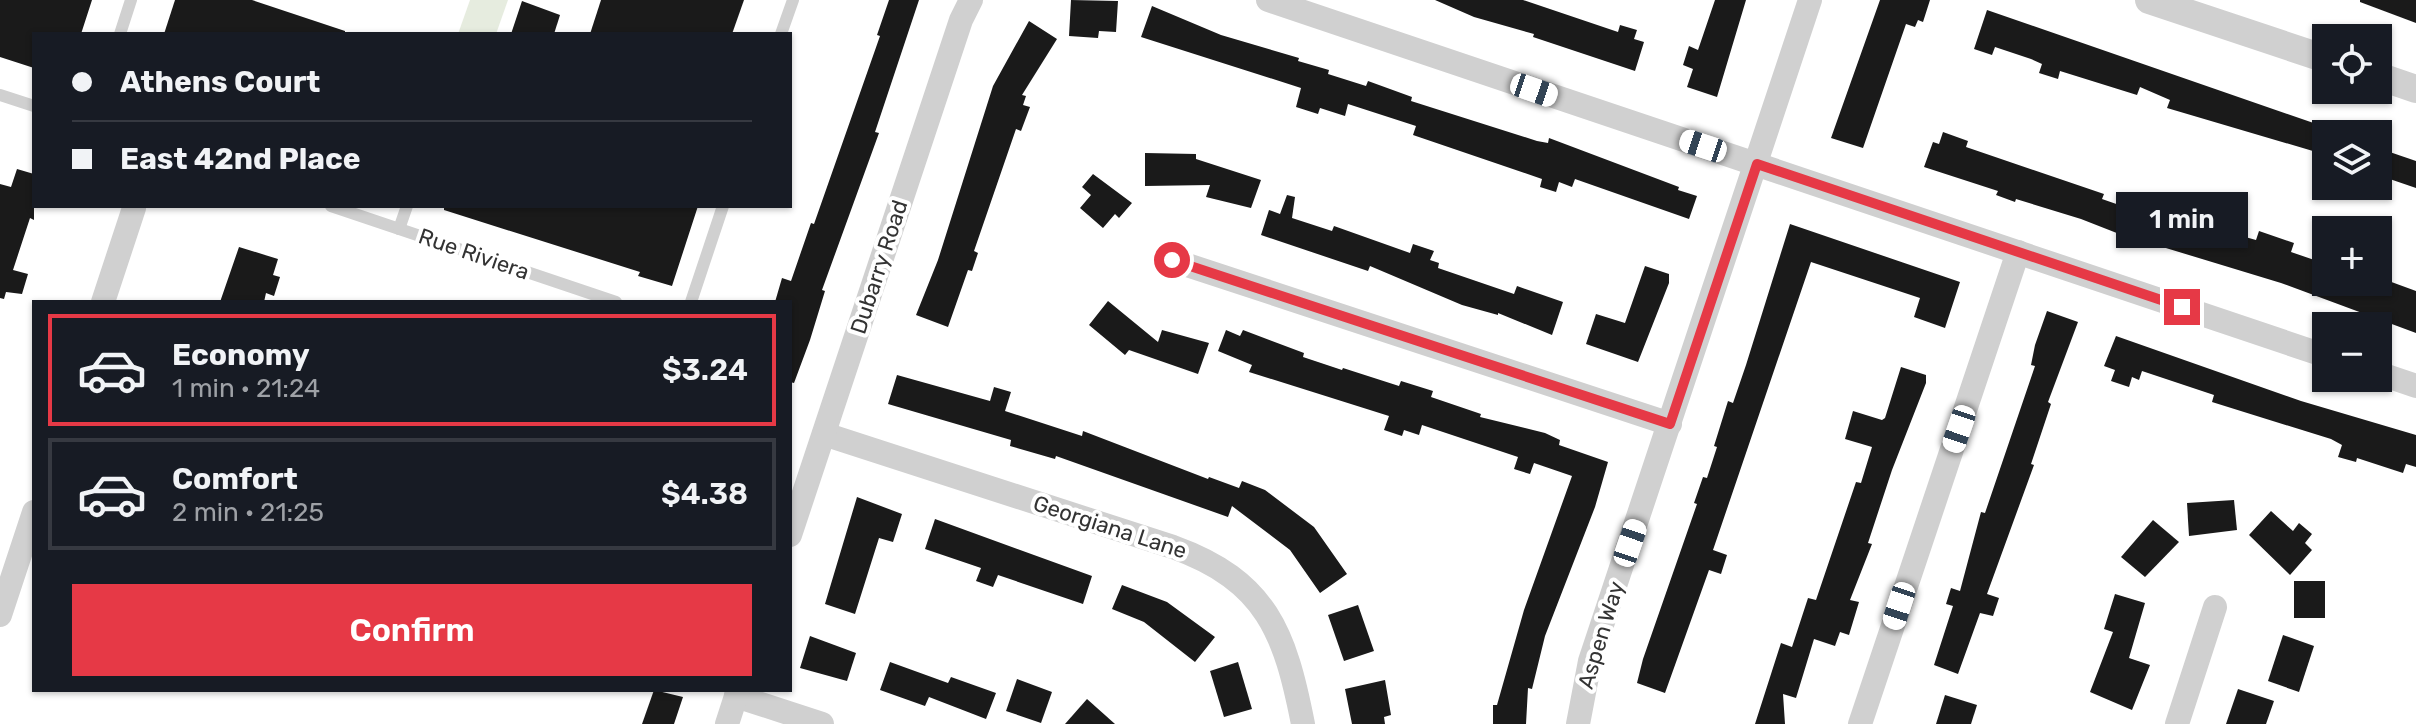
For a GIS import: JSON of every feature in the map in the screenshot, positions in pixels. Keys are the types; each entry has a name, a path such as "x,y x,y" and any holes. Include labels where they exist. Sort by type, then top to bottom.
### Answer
{"street":[{"name":"Dubarry Road","path":"792,529 971,0"},
{"path":"1268,0 2312,351"},
{"name":"Aspen Way","path":"1578,724 1587,670 1810,0"},
{"path":"2149,0 2312,54"},
{"path":"2392,81 2416,89"},
{"path":"104,300 134,208"},
{"path":"1860,724 2018,252"},
{"path":"1172,260 1670,424"},
{"path":"2392,378 2416,386"},
{"name":"Georgiana Lane","path":"824,434 1173,547 1217,566 1240,583 1276,629 1290,665 1303,724"},
{"path":"0,615 32,518"},
{"path":"2177,724 2215,607"},
{"path":"727,724 737,693 822,724"}],"lane":[{"path":"121,32 131,0"},
{"path":"782,32 793,0"},
{"path":"0,95 32,105"},
{"name":"Rue Riviera","path":"337,208 610,300"},
{"path":"399,229 406,208"},
{"path":"692,300 722,208"}],"shaded area":[{"path":"470,0 508,0 497,32 459,32"}],"building":[{"path":"0,0 92,0 82,32 32,32 32,67 0,57"},
{"path":"175,0 252,0 345,31 345,32 165,32"},
{"path":"601,0 744,0 733,32 591,32"},
{"path":"889,0 919,0 875,132 879,133 822,290 825,291 794,383 792,300 776,300 782,278 791,281 811,223 814,224 880,36 877,35"},
{"path":"1071,0 1118,1 1116,32 1099,31 1098,38 1069,36"},
{"path":"1435,0 1523,0 1618,32 1620,25 1637,30 1634,39 1644,42 1635,71 1533,37 1534,34 1474,17"},
{"path":"1715,0 1746,0 1717,97 1687,87 1693,69 1683,65 1689,46 1698,50"},
{"path":"1880,0 1930,0 1923,22 1918,20 1915,27 1906,24 1863,148 1831,138"},
{"path":"2416,0 2416,23 2360,2"},
{"path":"522,1 560,15 555,32 512,32"},
{"path":"1152,6 1221,35 1299,58 1298,61 1329,70 1328,74 1366,86 1368,81 1412,97 1411,101 1537,141 1548,143 1549,138 1679,187 1678,190 1697,196 1689,219 1575,179 1572,187 1559,182 1556,192 1540,187 1542,179 1413,135 1416,126 1348,104 1345,116 1320,108 1318,114 1296,107 1301,88 1141,37"},
{"path":"1987,10 2312,122 2312,151 2167,108 2170,100 2140,87 2137,95 2060,71 2058,79 2039,73 2042,64 2031,59 1995,47 1992,55 1974,49"},
{"path":"1029,21 1057,39 1022,95 1026,96 1023,105 1030,107 1021,131 1016,129 974,251 978,253 972,271 968,270 948,327 916,315 938,260 993,86"},
{"path":"1943,132 1968,141 1966,147 2104,194 2102,199 2145,214 2148,206 2167,212 2164,220 2211,235 2213,228 2256,240 2259,231 2294,243 2291,252 2312,259 2312,294 2156,245 2155,248 2081,219 2016,199 2015,202 1996,195 1998,191 1924,167 1933,142 1939,144"},
{"path":"1145,153 1196,154 1196,159 1261,180 1251,208 1206,197 1210,185 1145,186"},
{"path":"2392,153 2416,161 2416,188 2392,180"},
{"path":"17,169 32,173 34,220 30,218 13,270 28,274 22,294 6,292 4,299 0,298 0,184 11,187"},
{"path":"1093,174 1132,203 1119,218 1115,214 1103,228 1080,208 1091,195 1082,187"},
{"path":"1287,195 1295,197 1292,218 1332,231 1334,226 1410,253 1413,244 1434,251 1430,260 1439,263 1438,268 1514,294 1517,286 1563,302 1552,335 1498,313 1462,305 1370,266 1368,271 1261,235 1269,210 1280,214"},
{"path":"697,208 672,286 638,276 640,272 444,210"},
{"path":"1790,224 1960,282 1945,328 1914,317 1920,298 1811,262 1713,550 1727,555 1721,574 1709,570 1665,693 1637,683 1643,659 1697,504 1694,503 1703,477 1707,478 1728,401 1733,403 1746,365"},
{"path":"239,247 278,259 273,275 280,277 274,296 266,293 264,300 221,300"},
{"path":"1645,266 1669,274 1669,283 1638,362 1586,344 1596,314 1625,323"},
{"path":"2392,282 2416,291 2416,333 2392,324 2392,312 2359,312 2316,296 2392,296"},
{"path":"1108,301 1158,342 1162,330 1209,343 1198,374 1129,350 1125,355 1089,325"},
{"path":"2047,311 2078,322 2048,402 2051,404 2031,464 2034,465 1987,594 1999,598 1993,616 1980,613 1958,674 1934,665 1953,606 1946,604 1951,588 1960,591 1981,512 1985,513 2035,366 2031,365 2035,345"},
{"path":"1226,330 1240,336 1243,330 1304,353 1303,357 1342,370 1399,386 1401,381 1433,391 1431,397 1481,414 1480,417 1545,433 1560,440 1559,445 1608,462 1595,507 1545,636 1532,689 1528,688 1526,724 1493,724 1493,705 1497,705 1524,610 1572,476 1534,463 1530,474 1514,469 1518,457 1422,425 1419,435 1404,430 1402,436 1384,430 1389,416 1249,372 1252,365 1218,351"},
{"path":"2116,336 2301,401 2416,435 2416,467 2406,464 2403,473 2357,458 2356,462 2338,457 2342,445 2331,439 2212,402 2214,395 2142,371 2139,380 2132,377 2129,387 2111,381 2115,370 2104,366"},
{"path":"1901,367 1926,375 1926,383 1892,470 1868,543 1872,544 1850,600 1859,602 1849,635 1840,632 1835,646 1814,639 1796,698 1783,694 1785,724 1755,724 1781,643 1792,647 1808,598 1816,600 1856,482 1861,483 1872,447 1845,439 1853,411 1882,420 1885,418"},
{"path":"897,375 990,401 994,387 1011,392 1005,411 1082,436 1083,431 1208,479 1239,488 1242,481 1265,490 1314,527 1347,574 1320,593 1290,550 1232,506 1228,517 1056,456 1055,459 1010,446 1011,440 888,404"},
{"path":"857,497 902,514 893,542 879,538 855,614 825,604"},
{"path":"2234,500 2237,530 2189,536 2187,503"},
{"path":"2271,511 2293,531 2299,523 2312,534 2305,543 2312,550 2290,575 2249,535"},
{"path":"935,519 1092,576 1083,604 998,575 993,587 976,581 981,568 925,549"},
{"path":"2153,520 2179,542 2145,577 2121,557"},
{"path":"2294,581 2325,581 2325,618 2294,618"},
{"path":"1122,585 1167,602 1215,637 1195,662 1144,622 1112,609"},
{"path":"2115,594 2145,603 2129,658 2150,665 2132,710 2090,692 2113,632 2104,629"},
{"path":"1358,605 1374,651 1344,661 1328,615"},
{"path":"2283,635 2314,646 2299,692 2268,681"},
{"path":"810,636 856,653 847,681 800,668"},
{"path":"890,662 948,683 951,677 996,693 986,719 929,697 925,706 880,690"},
{"path":"1238,662 1252,709 1224,717 1210,671"},
{"path":"1017,679 1052,692 1041,723 1006,711"},
{"path":"1385,680 1391,715 1384,717 1385,724 1352,724 1345,689"},
{"path":"2238,689 2274,701 2266,724 2226,724"},
{"path":"653,692 683,697 674,724 642,724"},
{"path":"1945,695 1977,705 1971,724 1936,724"},
{"path":"1087,699 1115,724 1065,724"}],"route":[{"path":"1172,260 1670,424 1757,164 2182,307"}]}
